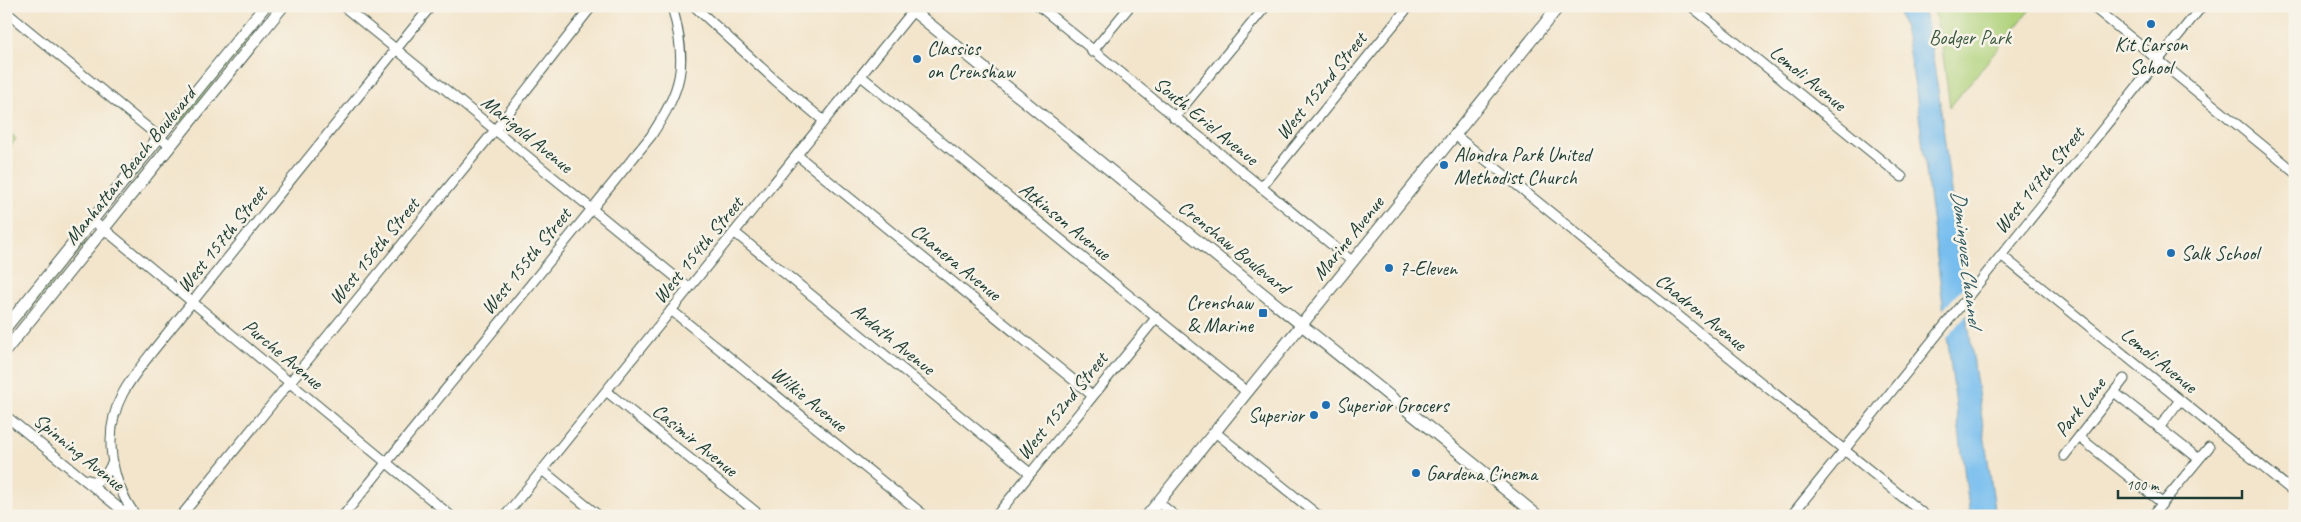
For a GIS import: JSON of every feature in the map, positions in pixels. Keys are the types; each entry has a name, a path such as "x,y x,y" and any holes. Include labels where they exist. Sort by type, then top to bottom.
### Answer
{"main road":[{"name":"Manhattan Beach Boulevard","path":"6,326 265,6"},
{"name":"Manhattan Beach Boulevard","path":"6,350 284,6"},
{"name":"Marine Avenue","path":"1147,516 1559,6"},
{"name":"Crenshaw Boulevard","path":"912,8 1301,326 1538,516"}],"street":[{"name":"Marigold Avenue","path":"343,6 689,288"},
{"name":"West 157th Street","path":"136,516 125,499 113,462 113,421 123,392 152,352 432,6"},
{"name":"West 156th Street","path":"181,516 495,130 592,6"},
{"name":"West 155th Street","path":"342,516 651,136 673,100 679,84 681,40 673,10 674,6"},
{"path":"694,6 776,81 824,121"},
{"name":"South Eriel Avenue","path":"1038,6 1092,52 1352,262"},
{"path":"1092,52 1130,6"},
{"path":"1174,118 1266,6"},
{"name":"West 152nd Street","path":"1261,188 1409,6"},
{"name":"Lemoli Avenue","path":"1691,6 1902,177"},
{"path":"2092,6 2295,172"},
{"name":"West 147th Street","path":"1791,516 2202,6"},
{"name":"West 154th Street","path":"505,516 861,76 912,8"},
{"path":"6,12 170,146"},
{"name":"Atkinson Avenue","path":"861,76 1247,392"},
{"name":"Chadron Avenue","path":"1455,135 1926,516"},
{"name":"Chanera Avenue","path":"797,154 1093,396"},
{"name":"Purche Avenue","path":"92,222 104,228 451,516"},
{"name":"Ardath Avenue","path":"734,232 1030,473"},
{"name":"Lemoli Avenue","path":"2001,255 2295,493"},
{"name":"Wilkie Avenue","path":"671,310 925,516"},
{"name":"West 152nd Street","path":"996,516 1156,318"},
{"name":"Park Lane","path":"2064,456 2124,379"},
{"name":"Casimir Avenue","path":"606,391 761,516"},
{"path":"2114,392 2199,459"},
{"path":"2159,428 2180,400"},
{"name":"Spinning Avenue","path":"6,416 129,516"},
{"path":"1215,432 1320,516"},
{"path":"2079,437 2162,503"},
{"path":"2152,516 2209,447"},
{"path":"85,480 96,482 105,476 113,462"},
{"path":"542,470 599,516"},
{"path":"1158,502 1175,516"}],"green space":[{"name":"Bodger Park","path":"1933,6 2033,6 1950,107 1942,48"},
{"path":"254,28 256,29 251,37 184,120 175,125"},
{"path":"6,132 16,139 6,152"},
{"path":"87,241 10,335 47,285"}],"water":[{"path":"1897,6 1921,6 1927,22 1940,102 1962,282 1996,516 1970,516 1916,92 1906,36"}],"pier":[{"path":"1965,285 1970,311 1945,341 1941,312"}],"place":[{"name":"Kit Carson School","path":"2151,24"},
{"name":"Classics on Crenshaw","path":"917,59"},
{"name":"Alondra Park United Methodist Church","path":"1444,165"},
{"name":"Salk School","path":"2171,253"},
{"name":"7-Eleven","path":"1389,268"},
{"name":"Crenshaw & Marine","path":"1263,313"},
{"name":"Superior Grocers","path":"1326,405"},
{"name":"Superior","path":"1314,415"},
{"name":"Gardena Cinema","path":"1416,473"}],"water label":[{"name":"Dominguez Channel","path":"1967,258"}]}
